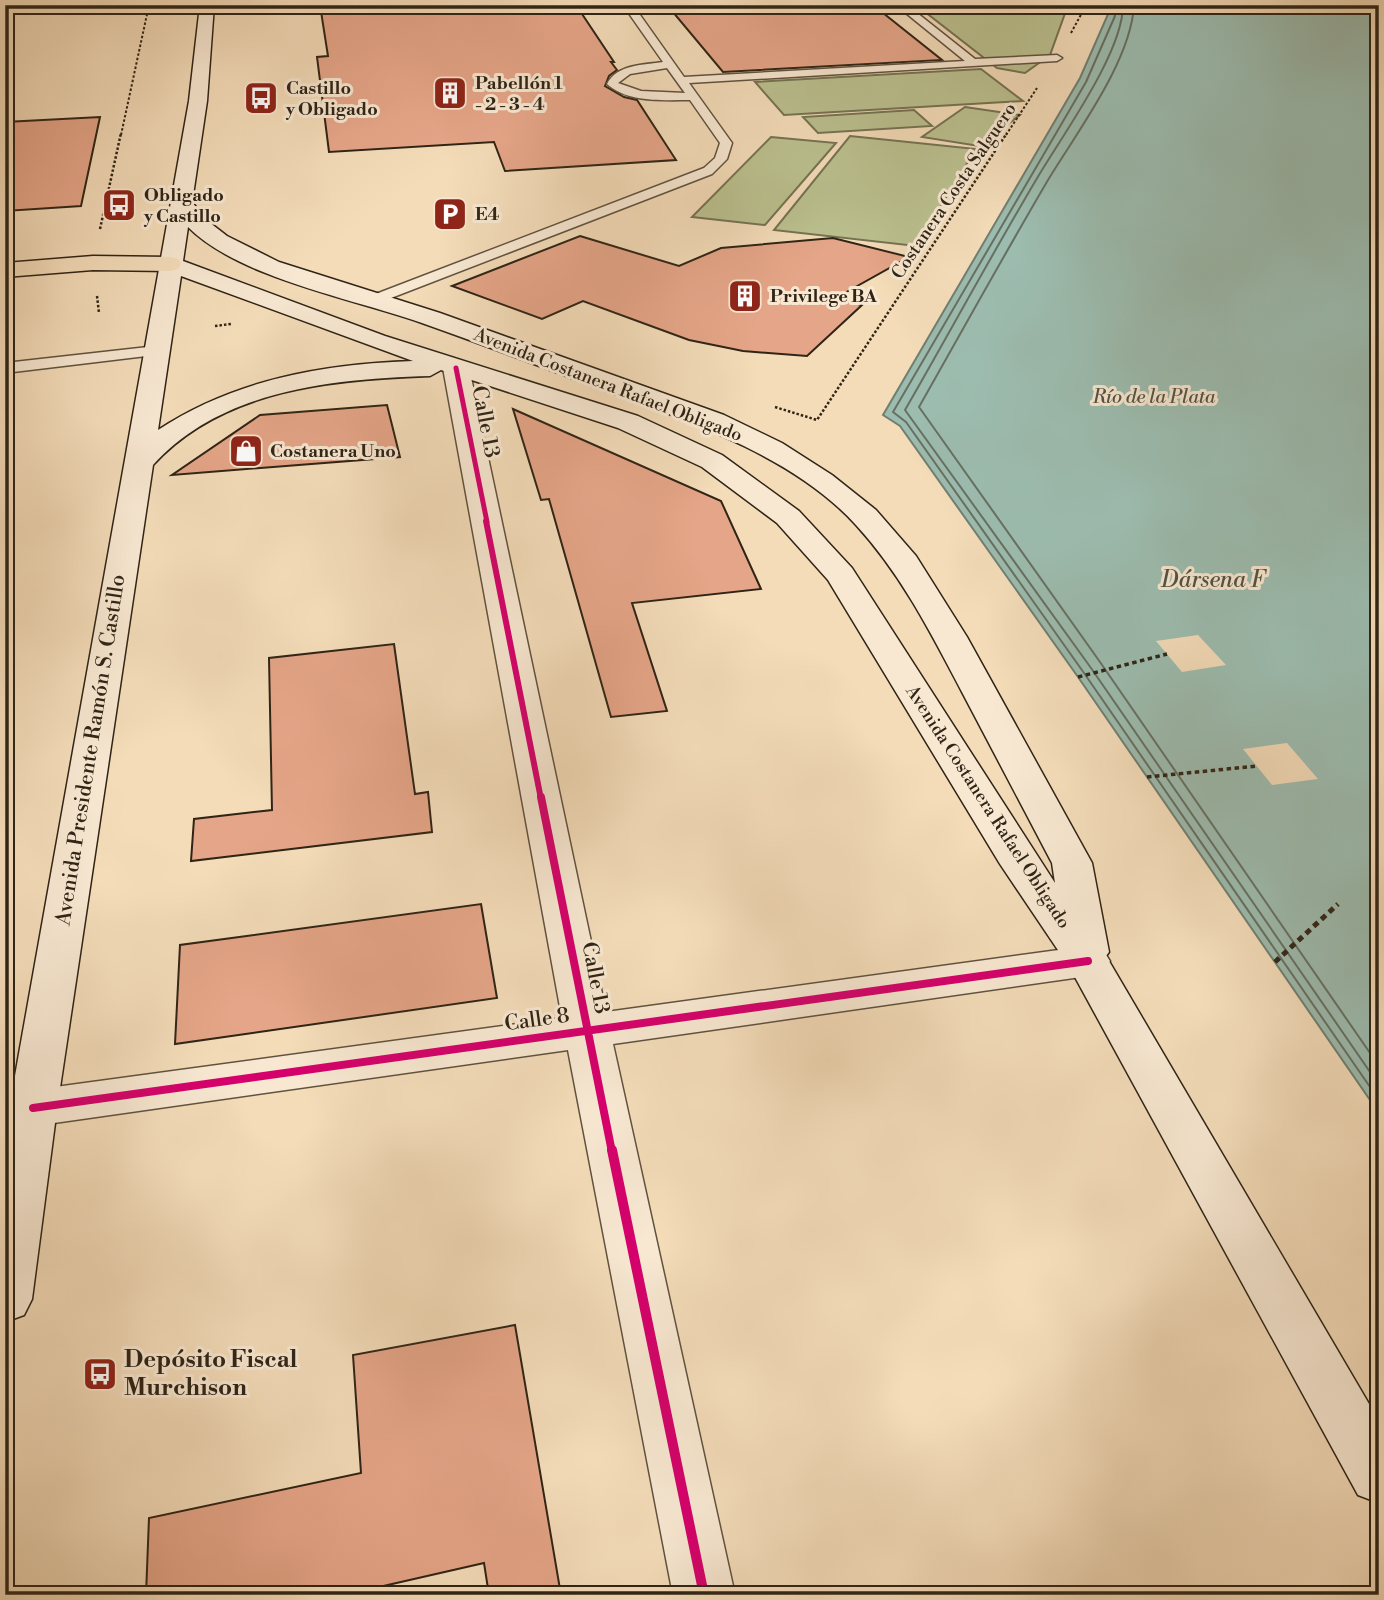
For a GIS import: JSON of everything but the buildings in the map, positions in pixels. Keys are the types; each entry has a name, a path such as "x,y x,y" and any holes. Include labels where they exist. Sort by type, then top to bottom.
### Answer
{"highway":[{"path":"5,270 93,263 170,264"}],"main road":[{"path":"181,201 198,101 207,5"},
{"name":"Avenida Presidente Ramón S. Castillo","path":"5,1299 19,1106 138,464 181,201"},
{"name":"Avenida Costanera Rafael Obligado","path":"181,201 197,224 219,241 251,258 431,318 713,421 772,449 812,475 865,516 905,563 950,637 1072,863 1088,961"},
{"name":"Avenida Costanera Rafael Obligado","path":"170,264 456,368 582,406 655,434 712,461 788,517 841,575 1020,864 1088,961 1379,1476"},
{"path":"138,464 165,438 202,415 258,392 348,371 456,368"},
{"name":"Calle 13","path":"456,368 587,1030 704,1595"},
{"name":"Calle 8","path":"19,1106 1088,961"}],"lane":[{"path":"373,300 708,171 721,159 726,144 628,5"},
{"path":"681,80 975,64 901,5"},
{"path":"972,62 1057,58"},
{"path":"670,64 627,71 615,78 612,84 623,91 643,95 693,97"},
{"path":"5,369 157,351"}],"path":[{"path":"93,263 149,5"},
{"path":"1078,677 1167,654"},
{"path":"1147,777 1257,766"},
{"path":"1275,962 1338,904"}],"green space":[{"path":"1068,5 1050,55 1025,73 997,68 920,8"},
{"path":"981,69 1023,101 784,115 755,82"},
{"path":"965,107 1020,115 979,146 922,137"},
{"path":"914,110 932,126 818,133 803,117"},
{"path":"850,136 976,149 916,246 774,230"},
{"path":"771,137 836,143 765,225 692,217"}],"water":[{"name":"Río de la Plata","path":"1098,5 1379,5 1379,1113 1078,677 900,426 883,415 1080,78 1109,12"}],"pier":[{"path":"1198,635 1226,665 1182,672 1156,641"},
{"path":"1287,743 1318,779 1272,785 1243,749"}],"cycle path":[{"path":"456,368 587,1030 704,1595"},
{"path":"33,1108 1088,961"}],"place":[{"name":"Pabellón 1 - 2 - 3 - 4","path":"450,93"},
{"name":"Castillo y Obligado","path":"261,98"},
{"name":"Obligado y Castillo","path":"119,205"},
{"name":"E4","path":"450,214"},
{"name":"Privilege BA","path":"745,296"},
{"name":"Costanera Uno","path":"246,451"},
{"name":"Depósito Fiscal Murchison","path":"100,1374"}],"water label":[{"name":"Dársena F","path":"1213,580"}]}
